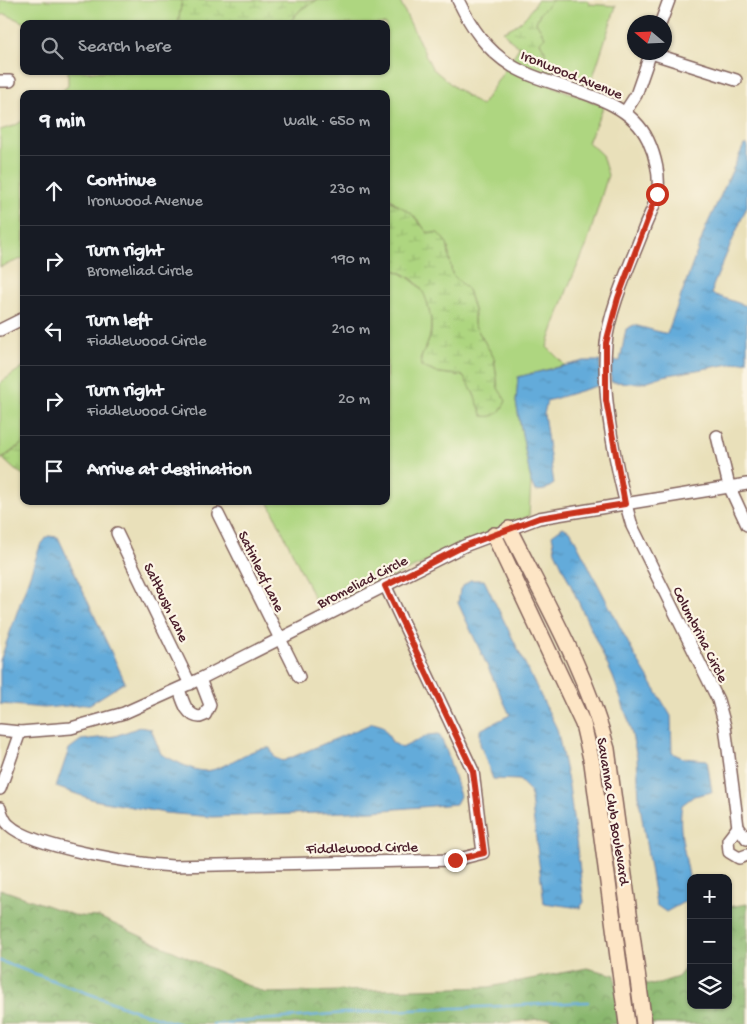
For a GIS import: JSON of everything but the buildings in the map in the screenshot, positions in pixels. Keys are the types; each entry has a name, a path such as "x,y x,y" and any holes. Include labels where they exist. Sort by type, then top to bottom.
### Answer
{"street":[{"name":"Ironwood Avenue","path":"458,0 481,40 512,66 548,82 602,100 625,112 647,138 656,163 657,194 618,298 606,343 606,400 625,504"},
{"path":"664,15 669,0"},
{"path":"625,112 636,95 648,60"},
{"path":"672,60 736,80"},
{"path":"0,330 20,320"},
{"path":"717,436 729,486 747,525"},
{"name":"Bromeliad Circle","path":"0,730 20,732 71,728 124,712 195,682 464,546 539,518 562,512 625,504 747,484"},
{"name":"Columbrina Circle","path":"625,504 632,526 718,700 726,726 738,827"},
{"name":"Satinleaf Lane","path":"218,514 299,677"},
{"name":"Savanna Club Boulevard","path":"508,529 582,674 598,714 607,749 644,1024"},
{"name":"Saltbush Lane","path":"117,533 195,682 210,705 205,715 200,717 191,715 179,689"},
{"name":"Savanna Club Boulevard","path":"494,535 583,724 592,763 627,1024"},
{"name":"Fiddlewood Circle","path":"0,808 3,822 25,835 70,849 134,863 173,866 455,860 484,853 473,771 385,586"},
{"path":"0,789 20,732"},
{"path":"747,839 738,827 728,840 728,848 736,857 747,854"}],"green space":[{"path":"0,0 182,0 179,20 20,21 5,14 0,16"},
{"path":"182,0 317,0 301,9 291,20 179,20"},
{"path":"317,0 399,0 432,68 481,106 506,68 604,106 588,142 602,155 608,175 586,247 569,285 547,347 565,365 518,377 516,402 531,482 529,516 379,583 321,613 270,505 390,505 390,269 408,277 423,291 427,300 430,310 430,335 420,360 434,372 463,376 473,392 483,416 498,388 494,358 474,324 474,310 468,290 452,274 447,243 427,233 419,221 390,199 390,90 63,90 68,86 68,75 390,75 390,20 291,20 301,9"},
{"path":"537,0 553,0 540,13 536,22 545,37 540,42 545,51 545,60 541,63 510,40 503,31 523,19"},
{"path":"553,0 587,0 589,4 616,6 591,83 611,90 608,97 530,70 511,60 520,46 541,62 545,51 540,42 545,37 536,22 540,13"},
{"path":"20,122 20,260 0,267 0,130"},
{"path":"390,200 411,213 427,232 438,233 447,243 452,274 468,290 474,310 474,324 494,358 498,388 506,401 500,412 494,415 483,416 473,392 463,376 434,372 421,366 422,355 431,334 430,313 424,293 420,287 403,273 390,268"},
{"path":"20,369 20,445 0,460 0,383"},
{"path":"20,445 20,473 15,470 3,459"},
{"path":"0,889 77,916 99,917 265,993 489,987 587,968 615,975 621,1024 563,1024 549,1018 494,1024 0,1024"},
{"path":"747,904 747,1024 650,1024 644,983 653,985 678,977 687,966 687,1009 732,1009 732,906"}],"water":[{"path":"744,145 747,145 747,206 713,286 712,294 747,306 747,361 663,376 642,383 611,382 611,361 620,361 626,329 634,325 667,334 706,227"},
{"path":"584,361 600,361 600,385 547,401 544,414 554,484 545,490 535,491 531,482 516,402 518,377"},
{"path":"563,527 571,532 635,656 671,716 672,753 683,758 707,760 712,792 694,796 682,805 682,840 689,874 687,874 687,900 666,912 656,905 639,800 637,757 629,722 613,677 555,551 552,535"},
{"path":"48,536 58,537 125,682 90,704 44,708 0,704 0,661 40,546"},
{"path":"470,580 484,580 557,729 569,786 584,902 580,908 544,903 530,791 519,780 493,779 480,744 480,730 510,715 458,603 460,589"},
{"path":"373,723 383,726 392,742 402,748 428,735 439,734 446,749 460,796 456,804 373,811 212,817 165,813 94,800 56,787 69,749 81,740 115,736 140,727 151,729 161,754 188,767 204,771 220,767 261,749 270,748 275,758 283,761"}],"waterway":[{"path":"0,961 136,1011 179,1024"},
{"path":"213,1024 345,1013 588,1002"}],"route":[{"path":"455,860 484,853 473,771 385,586 464,546 539,518 562,512 625,504 606,400 606,343 618,298 657,194"}]}
